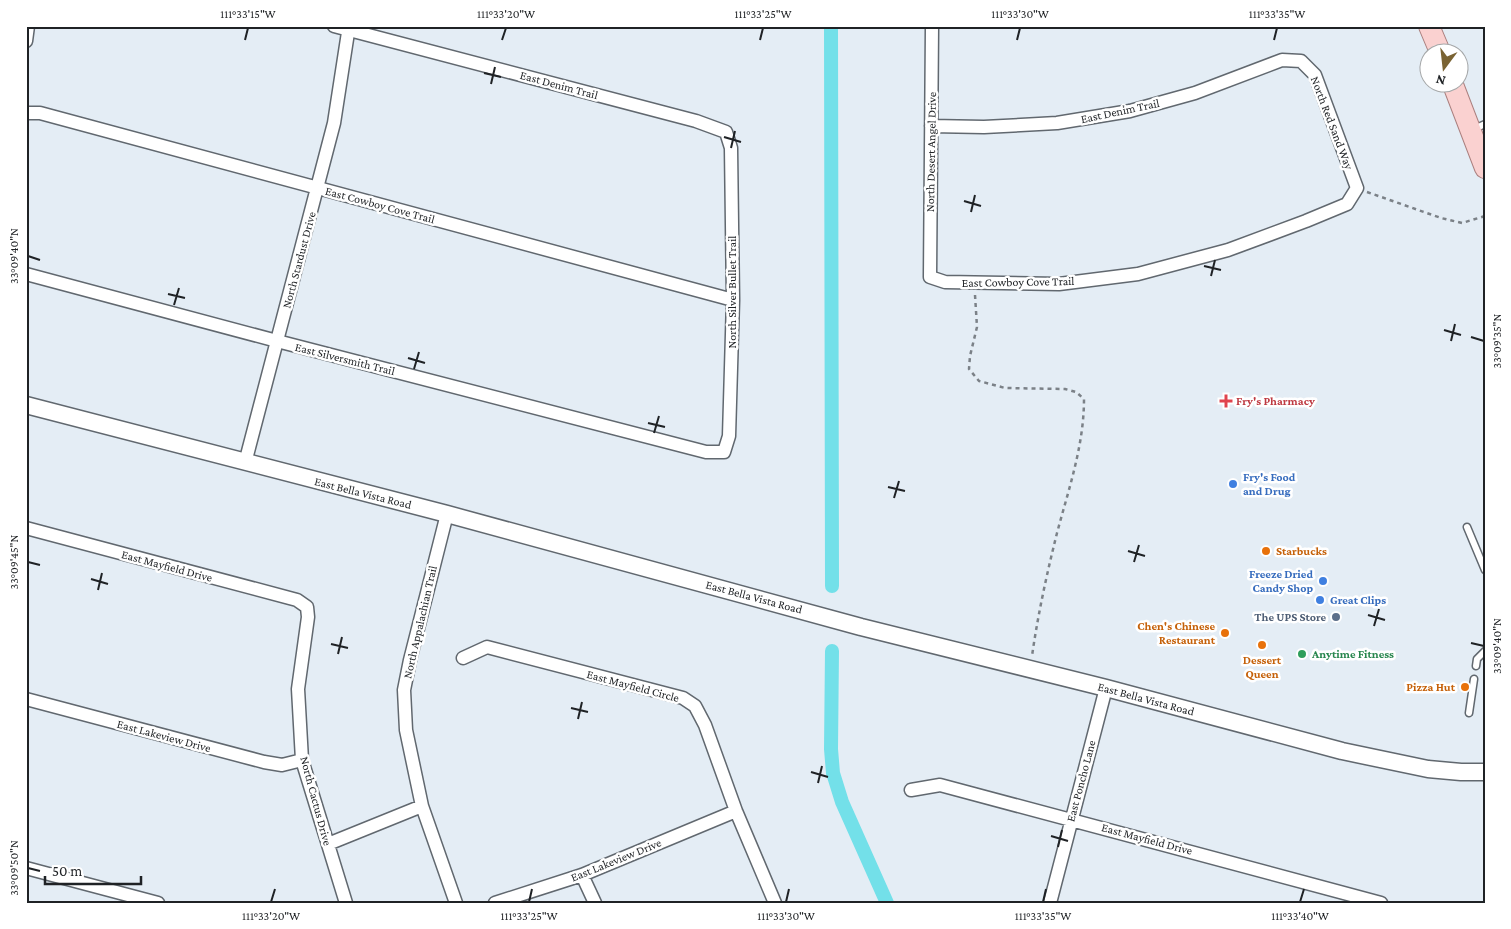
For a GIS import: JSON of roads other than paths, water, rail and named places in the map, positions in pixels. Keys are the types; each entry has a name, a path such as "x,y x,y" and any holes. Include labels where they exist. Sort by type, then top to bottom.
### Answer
{"main road":[{"path":"1429,26 1436,42"},
{"path":"1458,92 1478,127 1485,168"}],"street":[{"path":"26,40 28,26"},
{"name":"East Denim Trail","path":"334,26 349,28 696,121 726,132"},
{"name":"North Desert Angel Drive","path":"930,277 932,26"},
{"name":"North Stardust Drive","path":"245,463 318,188 338,104 349,28"},
{"name":"East Denim Trail","path":"931,126 984,127 1057,123 1130,111 1195,93 1282,60 1301,61"},
{"name":"North Red Sand Way","path":"1301,61 1315,75 1357,188"},
{"name":"East Cowboy Cove Trail","path":"26,113 40,113 733,300"},
{"name":"North Silver Bullet Trail","path":"724,452 729,436 733,300 731,148 726,132"},
{"name":"East Cowboy Cove Trail","path":"930,277 945,282 974,284 1059,284 1138,274 1228,250 1306,221 1347,204 1357,188"},
{"name":"East Silversmith Trail","path":"26,274 706,452 724,452"},
{"name":"East Bella Vista Road","path":"26,405 447,514 861,626 1393,763 1428,769 1485,772"},
{"name":"North Appalachian Trail","path":"447,514 404,690 406,730 422,806 456,903"},
{"name":"East Mayfield Drive","path":"26,528 297,600 307,607"},
{"name":"North Cactus Drive","path":"307,607 308,617 298,689 302,760 346,903"},
{"name":"East Mayfield Circle","path":"463,658 487,647 683,698 695,706 705,725 736,811 775,903"},
{"name":"East Poncho Lane","path":"1050,903 1106,688"},
{"name":"East Lakeview Drive","path":"26,699 264,762 282,765 302,760"},
{"name":"East Mayfield Drive","path":"911,790 940,784 1381,903"},
{"path":"328,844 422,806"},
{"name":"East Lakeview Drive","path":"495,903 582,875 736,811"},
{"path":"26,868 158,903"},
{"path":"582,875 595,903"}],"lane":[{"path":"1467,527 1485,570"},
{"path":"1476,666 1477,659 1485,651"},
{"path":"1469,713 1474,679"}],"waterway":[{"path":"831,26 832,586"},
{"path":"832,651 831,749 833,773 842,802 887,903"}],"place":[{"name":"Fry's Pharmacy","path":"1226,401"},
{"name":"Fry's Food and Drug","path":"1233,484"},
{"name":"Starbucks","path":"1266,551"},
{"name":"Freeze Dried Candy Shop","path":"1323,581"},
{"name":"Great Clips","path":"1320,600"},
{"name":"The UPS Store","path":"1336,617"},
{"name":"Chen's Chinese Restaurant","path":"1225,633"},
{"name":"Dessert Queen","path":"1262,645"},
{"name":"Anytime Fitness","path":"1302,654"},
{"name":"Pizza Hut","path":"1465,687"}]}
